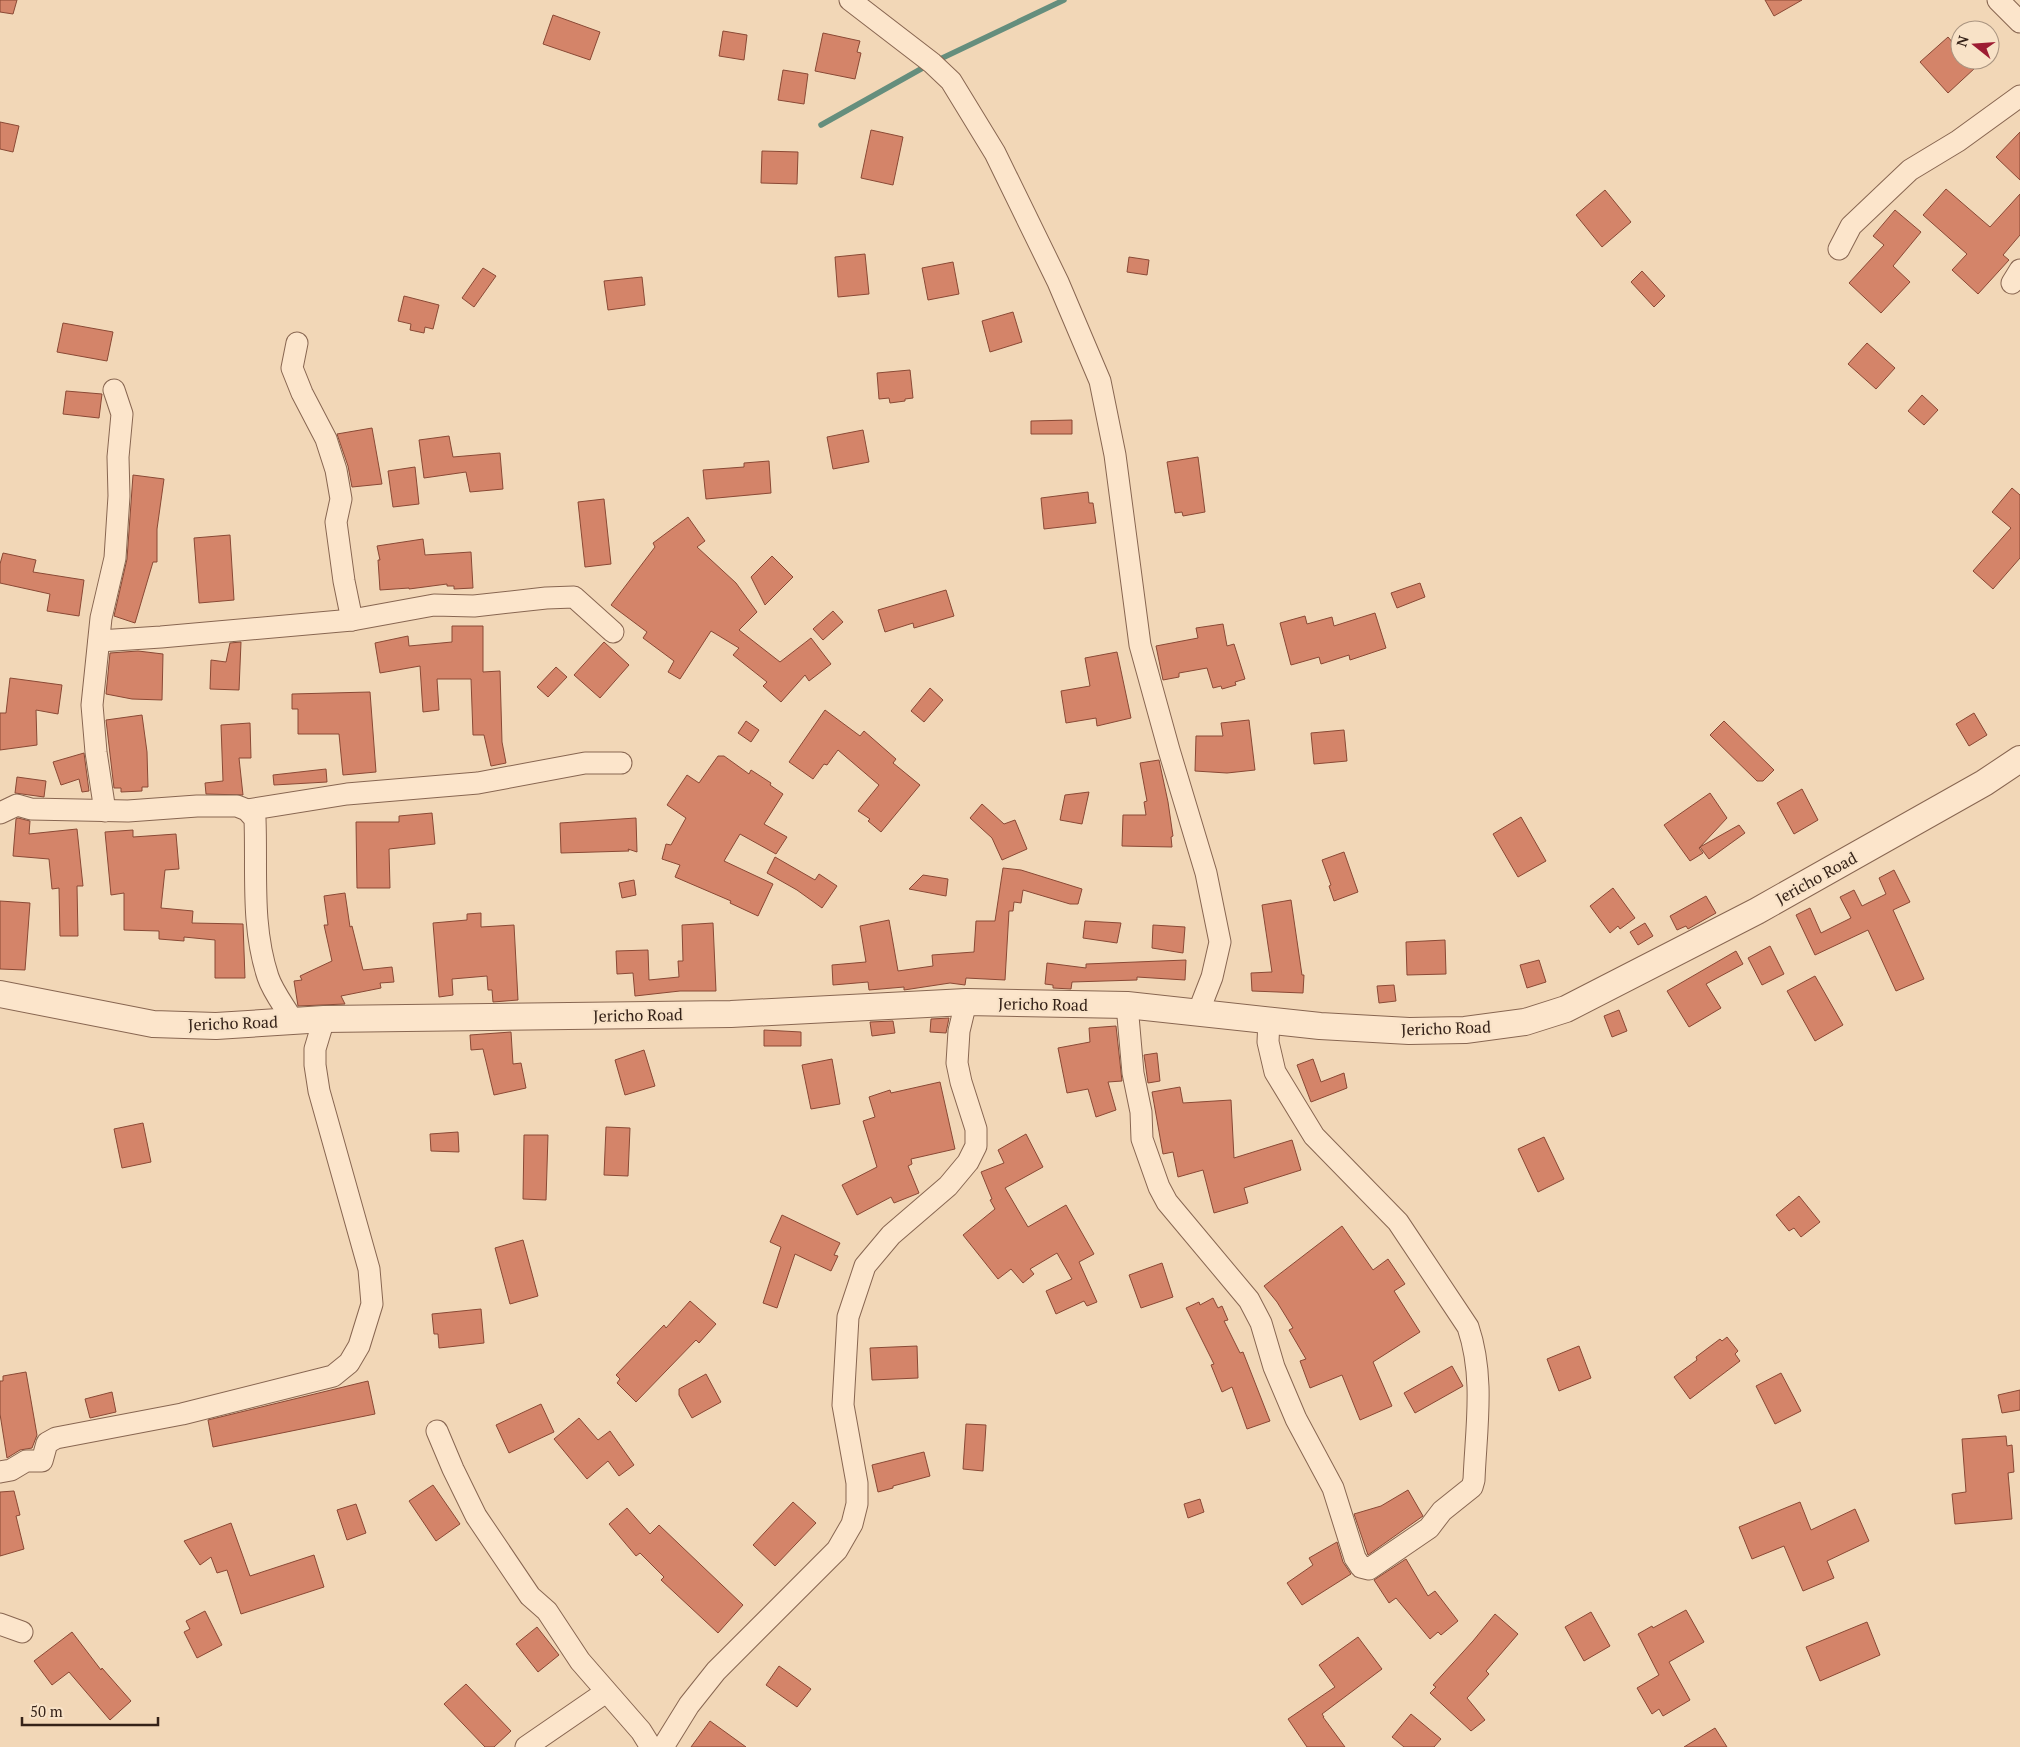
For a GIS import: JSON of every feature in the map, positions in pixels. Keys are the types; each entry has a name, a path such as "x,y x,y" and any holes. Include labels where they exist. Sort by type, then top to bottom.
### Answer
{"street":[{"path":"850,0 932,63 951,81 995,153 1058,282 1100,382 1115,455 1140,645 1206,873 1220,942 1212,976 1198,1013"},
{"path":"1998,0 2020,22"},
{"path":"1839,248 1851,226 1910,170 1958,141 2020,96"},
{"path":"297,342 292,368 302,393 326,439 336,470 341,499 336,522 344,581 352,620"},
{"path":"105,811 96,752 92,705 102,618 115,558 119,496 118,457 122,414 114,390"},
{"path":"99,641 352,620 434,606 474,606 546,598 574,597 613,632"},
{"name":"Jericho Road","path":"0,994 153,1024 216,1026 324,1019 731,1014 966,1002 1127,1006 1320,1026 1409,1031 1466,1030 1525,1022 1566,1010 1757,911 1984,783 2020,759"},
{"path":"247,810 347,794 478,783 585,763 621,763"},
{"path":"0,813 17,805 31,809 105,811 236,806 247,810 255,819 256,914 259,946 268,979 293,1021"},
{"path":"663,1747 689,1705 716,1671 837,1550 852,1524 857,1504 857,1483 843,1405 848,1317 865,1266 891,1235 948,1186 972,1155 976,1146 976,1129 957,1063 959,1032 966,1002"},
{"path":"1127,1006 1133,1074 1141,1112 1142,1139 1159,1187 1167,1202 1249,1300 1261,1323 1274,1367 1296,1419 1333,1488 1355,1558 1361,1567 1369,1570 1429,1528 1442,1511 1472,1487 1478,1413 1478,1373 1474,1346 1468,1328 1398,1222 1314,1136 1275,1072 1268,1042 1269,1020"},
{"path":"0,1472 11,1470 26,1461 42,1461 47,1443 56,1438 182,1414 333,1376 349,1363 359,1346 372,1304 369,1269 318,1091 315,1049 324,1019"},
{"path":"437,1431 452,1469 476,1516 530,1596 547,1611 580,1661 641,1731 651,1747"},
{"path":"0,1624 22,1632"},
{"path":"526,1747 606,1692"}],"building":[{"path":"0,0 17,0 13,14 0,12"},
{"path":"1765,0 1802,0 1774,16"},
{"path":"553,15 600,32 590,60 543,44"},
{"path":"723,31 747,35 744,60 719,56"},
{"path":"823,33 860,41 857,52 861,53 855,79 815,71"},
{"path":"1948,37 1950,39 1950,70 1973,70 1948,93 1920,62"},
{"path":"783,70 808,74 804,104 778,100"},
{"path":"0,122 19,126 13,152 0,149"},
{"path":"871,130 903,137 893,185 861,178"},
{"path":"2020,132 2020,180 1996,157"},
{"path":"762,151 798,152 797,184 761,183"},
{"path":"1946,189 1990,227 2020,194 2020,235 2003,255 2009,260 1978,294 1952,270 1967,254 1923,215"},
{"path":"1605,190 1631,222 1602,247 1576,215"},
{"path":"1895,210 1921,232 1893,266 1910,282 1881,313 1849,283 1884,245 1873,236"},
{"path":"865,254 869,294 838,297 835,257"},
{"path":"1129,257 1149,260 1147,275 1127,272"},
{"path":"953,262 959,294 928,300 922,268"},
{"path":"483,268 496,276 474,307 462,298"},
{"path":"1642,271 1665,296 1654,307 1631,282"},
{"path":"642,277 645,305 608,310 604,281"},
{"path":"404,296 439,305 433,329 425,327 424,333 410,330 411,324 398,321"},
{"path":"1013,312 1022,342 990,352 982,321"},
{"path":"63,323 113,332 107,361 57,352"},
{"path":"1867,343 1895,368 1876,389 1848,364"},
{"path":"910,370 913,398 890,403 889,398 879,399 877,373"},
{"path":"66,391 102,394 99,418 63,414"},
{"path":"1922,395 1938,410 1924,425 1908,411"},
{"path":"1072,420 1072,434 1031,434 1031,421"},
{"path":"372,428 382,484 352,487 348,466 337,434"},
{"path":"863,430 869,462 833,469 827,437"},
{"path":"449,436 453,457 500,453 503,489 470,492 466,472 424,478 419,440"},
{"path":"1198,457 1205,512 1183,516 1182,512 1175,513 1167,462"},
{"path":"769,461 771,493 706,499 703,470 744,467 744,463"},
{"path":"415,467 419,504 393,507 388,471"},
{"path":"133,475 164,479 157,529 157,562 153,562 135,623 114,616 127,559"},
{"path":"2012,488 2020,495 2020,558 1993,589 1973,571 2011,528 1992,512"},
{"path":"1088,492 1089,503 1093,503 1096,523 1044,529 1041,498"},
{"path":"604,499 611,564 585,567 578,502"},
{"path":"688,517 705,541 697,547 736,583 757,612 739,630 780,662 811,638 831,664 809,681 805,675 781,702 763,686 767,682 733,655 739,648 711,631 680,679 668,672 674,661 643,638 647,632 611,605 655,547 653,543"},
{"path":"230,535 234,600 199,603 194,538"},
{"path":"423,539 425,555 471,552 473,588 454,589 454,586 447,586 447,584 409,589 380,590 378,560 380,560 377,546"},
{"path":"3,553 36,560 33,572 84,580 79,616 47,611 50,594 0,583 0,564"},
{"path":"772,556 793,577 765,605 751,577"},
{"path":"1420,583 1425,597 1397,608 1391,593"},
{"path":"946,590 954,616 914,628 913,623 885,632 878,610"},
{"path":"833,611 843,622 823,640 813,629"},
{"path":"1375,613 1386,648 1350,660 1349,655 1321,664 1319,657 1291,665 1280,623 1305,616 1307,624 1332,617 1334,626"},
{"path":"1223,624 1227,646 1234,644 1245,679 1235,682 1236,685 1222,689 1221,686 1213,688 1207,668 1179,673 1179,677 1163,680 1156,646 1198,638 1196,628"},
{"path":"452,626 483,626 483,672 500,671 502,742 506,763 491,766 484,735 473,735 471,679 437,679 439,710 423,712 420,666 380,673 375,643 408,636 409,646 452,642"},
{"path":"241,642 239,690 210,689 211,660 226,662 230,643"},
{"path":"604,642 629,665 600,698 574,675"},
{"path":"138,651 163,654 162,700 132,699 106,694 110,653"},
{"path":"1117,652 1131,718 1097,726 1096,718 1066,723 1061,691 1090,686 1085,658"},
{"path":"556,667 567,677 548,697 537,687"},
{"path":"10,678 62,685 58,714 36,710 37,745 0,750 0,713 6,713"},
{"path":"930,688 943,700 924,722 911,711"},
{"path":"370,692 376,772 343,775 339,734 298,734 298,709 292,709 292,694"},
{"path":"825,710 860,736 864,731 896,759 893,763 920,785 881,832 868,821 870,819 858,811 879,785 838,750 813,779 789,762"},
{"path":"1974,713 1987,735 1969,746 1956,724"},
{"path":"142,715 147,752 148,787 142,787 142,791 121,792 121,788 114,788 106,720"},
{"path":"1249,720 1255,770 1227,773 1195,771 1196,736 1223,736 1221,723"},
{"path":"746,721 759,730 751,742 738,733"},
{"path":"1724,721 1774,770 1763,781 1757,781 1710,735"},
{"path":"250,723 251,758 239,758 243,795 206,794 205,783 223,781 221,725"},
{"path":"1344,730 1347,761 1314,764 1311,733"},
{"path":"84,753 89,791 82,792 79,779 61,785 53,762"},
{"path":"718,756 724,756 749,774 751,770 771,783 770,785 783,794 764,824 787,837 776,854 740,834 724,861 773,884 758,916 730,903 731,901 675,877 680,865 662,859 666,844 671,845 686,818 667,805 687,775 699,783"},
{"path":"1159,760 1168,802 1173,836 1171,837 1172,847 1122,846 1123,815 1146,815 1144,802 1147,801 1140,763"},
{"path":"326,769 327,782 274,785 273,775"},
{"path":"17,777 46,781 44,797 15,793"},
{"path":"1802,789 1818,820 1794,834 1777,803"},
{"path":"1089,792 1082,824 1060,820 1065,795"},
{"path":"1710,793 1727,818 1699,848 1703,853 1690,861 1664,825"},
{"path":"982,804 1004,824 1015,820 1027,849 1002,860 992,838 970,818"},
{"path":"432,813 435,844 389,849 390,888 357,888 356,822 399,822 399,816"},
{"path":"1521,817 1546,861 1518,877 1493,834"},
{"path":"636,818 637,852 628,849 629,851 561,853 560,823"},
{"path":"16,819 30,821 29,834 77,829 83,886 77,886 78,936 60,936 59,888 52,889 49,859 13,856"},
{"path":"1739,825 1745,833 1709,859 1700,847"},
{"path":"133,830 133,837 176,834 179,869 165,870 161,908 193,911 192,923 243,924 245,978 215,978 215,940 184,937 184,941 159,939 159,931 124,930 124,893 111,895 105,832"},
{"path":"1344,852 1358,892 1334,901 1329,886 1331,885 1322,860"},
{"path":"775,857 815,880 819,874 837,886 822,908 797,890 767,873"},
{"path":"1003,868 1021,870 1082,889 1078,904 1070,904 1023,890 1021,903 1014,902 1013,911 1009,911 1005,980 966,978 965,985 950,983 904,990 904,987 869,990 868,982 833,985 832,965 866,962 860,926 889,920 898,971 933,966 932,955 974,952 976,921 995,921"},
{"path":"1894,870 1910,902 1893,910 1924,979 1896,991 1868,930 1815,955 1796,915 1810,908 1821,933 1851,918 1840,897 1854,890 1862,906 1886,894 1879,878"},
{"path":"923,875 948,879 946,896 909,889"},
{"path":"634,880 636,895 622,898 619,883"},
{"path":"1613,888 1635,918 1620,929 1618,926 1610,933 1590,906"},
{"path":"345,893 350,927 352,926 363,970 392,967 394,982 380,983 381,988 341,996 345,1004 298,1006 294,981 302,980 300,976 332,961 324,925 328,925 324,896"},
{"path":"1706,896 1716,913 1688,929 1686,926 1677,930 1670,916"},
{"path":"1291,900 1302,975 1304,975 1303,993 1252,991 1251,973 1272,972 1262,905"},
{"path":"0,901 30,903 25,970 0,969"},
{"path":"481,913 481,927 514,925 518,1000 493,1002 492,990 488,990 487,976 452,979 453,995 439,997 433,923 467,920 467,914"},
{"path":"1085,921 1121,923 1117,943 1083,938"},
{"path":"713,923 716,991 680,991 635,996 633,973 617,974 616,951 648,950 649,980 679,977 678,961 683,961 682,925"},
{"path":"1645,923 1653,936 1638,945 1630,932"},
{"path":"1153,925 1185,927 1183,953 1152,948"},
{"path":"1445,940 1446,974 1407,975 1406,942"},
{"path":"1770,946 1784,974 1762,985 1748,958"},
{"path":"1736,951 1743,964 1706,984 1721,1008 1689,1027 1667,991"},
{"path":"1186,960 1185,980 1137,977 1137,980 1072,982 1071,989 1053,988 1053,985 1045,984 1047,963 1086,968 1086,964"},
{"path":"1539,960 1546,982 1527,988 1520,965"},
{"path":"1815,976 1843,1025 1815,1041 1787,991"},
{"path":"1394,985 1396,1001 1379,1003 1377,986"},
{"path":"1619,1010 1627,1031 1612,1037 1604,1016"},
{"path":"949,1018 946,1033 930,1032 931,1019"},
{"path":"893,1021 895,1033 872,1036 870,1022"},
{"path":"1116,1026 1122,1081 1108,1082 1116,1110 1096,1117 1088,1089 1067,1093 1058,1048 1090,1042 1089,1028"},
{"path":"764,1030 801,1032 801,1046 764,1046"},
{"path":"511,1032 513,1064 521,1063 526,1088 494,1095 483,1049 471,1050 470,1035"},
{"path":"644,1050 655,1086 625,1095 615,1060"},
{"path":"1157,1053 1160,1081 1148,1083 1144,1055"},
{"path":"832,1059 840,1104 811,1109 802,1065"},
{"path":"1313,1059 1321,1082 1344,1073 1347,1088 1311,1102 1297,1065"},
{"path":"940,1082 955,1149 911,1159 912,1164 908,1166 919,1193 894,1203 891,1197 857,1215 842,1185 877,1167 863,1121 875,1117 869,1097 890,1090 891,1093"},
{"path":"1180,1087 1183,1103 1231,1100 1234,1158 1292,1140 1301,1170 1244,1188 1248,1203 1214,1213 1203,1170 1178,1177 1173,1152 1163,1154 1152,1092"},
{"path":"143,1123 151,1162 122,1168 114,1129"},
{"path":"606,1127 630,1128 628,1176 604,1175"},
{"path":"458,1132 459,1152 431,1151 430,1134"},
{"path":"1026,1134 1043,1167 1005,1188 1028,1227 1066,1205 1094,1254 1079,1262 1097,1302 1087,1306 1084,1301 1056,1314 1046,1291 1072,1279 1057,1253 1030,1269 1034,1274 1023,1283 1011,1269 998,1279 963,1235 995,1209 981,1172 1004,1163 998,1150"},
{"path":"524,1135 548,1135 546,1200 523,1199"},
{"path":"1544,1137 1564,1179 1538,1192 1518,1149"},
{"path":"1799,1196 1820,1222 1801,1237 1794,1228 1789,1231 1776,1215"},
{"path":"782,1215 840,1243 834,1255 838,1256 831,1271 795,1254 777,1308 763,1303 781,1247 770,1242"},
{"path":"1342,1226 1373,1270 1388,1259 1405,1284 1394,1291 1420,1332 1373,1362 1392,1406 1360,1420 1342,1375 1310,1388 1300,1361 1306,1359 1289,1330 1293,1328 1277,1302 1264,1286"},
{"path":"523,1240 538,1296 510,1304 495,1248"},
{"path":"1162,1263 1173,1297 1141,1308 1129,1275"},
{"path":"1213,1298 1218,1308 1222,1306 1228,1320 1224,1321 1240,1353 1243,1352 1270,1421 1247,1429 1232,1387 1222,1392 1211,1365 1214,1364 1186,1308 1199,1302 1200,1305"},
{"path":"690,1301 716,1324 699,1343 696,1340 636,1402 617,1383 620,1379 616,1375 664,1325 666,1328"},
{"path":"481,1309 484,1343 439,1348 438,1334 434,1334 432,1314"},
{"path":"1727,1337 1738,1351 1735,1354 1740,1361 1690,1399 1674,1377 1697,1360 1696,1357 1720,1339 1722,1341"},
{"path":"917,1346 918,1378 872,1380 870,1348"},
{"path":"1579,1346 1591,1378 1559,1391 1547,1359"},
{"path":"1452,1366 1463,1386 1415,1413 1404,1393"},
{"path":"26,1372 37,1435 32,1448 20,1450 7,1458 0,1414 0,1381 3,1381 3,1376"},
{"path":"1781,1373 1801,1411 1775,1424 1756,1386"},
{"path":"706,1374 721,1402 692,1418 679,1395 679,1389"},
{"path":"368,1381 375,1414 213,1447 208,1420"},
{"path":"2020,1390 2020,1410 2002,1413 1998,1395"},
{"path":"112,1392 116,1412 90,1418 85,1399"},
{"path":"541,1404 554,1432 509,1453 496,1425"},
{"path":"579,1418 598,1440 610,1431 634,1465 619,1476 608,1461 587,1479 554,1439"},
{"path":"966,1424 986,1425 983,1471 963,1469"},
{"path":"2006,1436 2007,1446 2012,1445 2014,1472 2008,1473 2012,1519 1955,1524 1952,1494 1966,1492 1962,1439"},
{"path":"924,1452 930,1476 878,1492 872,1465"},
{"path":"433,1485 460,1524 436,1541 409,1501"},
{"path":"1408,1490 1423,1516 1368,1555 1354,1514 1381,1506"},
{"path":"14,1491 20,1515 16,1516 24,1549 0,1556 0,1492"},
{"path":"1200,1499 1204,1512 1188,1518 1184,1504"},
{"path":"793,1502 816,1523 775,1566 753,1545"},
{"path":"1800,1502 1811,1530 1855,1509 1869,1541 1827,1561 1834,1578 1803,1591 1784,1546 1752,1559 1739,1527"},
{"path":"356,1504 366,1533 347,1540 337,1510"},
{"path":"627,1508 650,1534 659,1525 743,1605 718,1633 661,1580 664,1577 640,1553 636,1556 609,1524"},
{"path":"231,1523 250,1576 314,1555 324,1587 241,1614 227,1570 217,1573 211,1557 200,1565 184,1541"},
{"path":"1337,1542 1343,1562 1351,1574 1302,1605 1287,1583 1313,1565 1309,1558"},
{"path":"1406,1559 1428,1596 1435,1591 1458,1621 1441,1635 1438,1632 1430,1639 1396,1598 1389,1603 1374,1580"},
{"path":"1686,1610 1704,1642 1669,1662 1690,1700 1663,1716 1659,1709 1652,1714 1637,1688 1659,1675 1638,1634"},
{"path":"205,1611 222,1645 197,1658 184,1632 190,1629 186,1621"},
{"path":"1591,1612 1610,1646 1584,1661 1565,1627"},
{"path":"1495,1614 1518,1634 1486,1671 1489,1674 1467,1698 1485,1720 1471,1731 1430,1693 1436,1687 1433,1685"},
{"path":"1867,1622 1880,1655 1820,1681 1806,1647"},
{"path":"537,1627 559,1655 538,1672 516,1644"},
{"path":"72,1632 101,1670 102,1668 131,1701 110,1720 69,1672 52,1685 34,1661"},
{"path":"1358,1637 1382,1669 1322,1714 1345,1747 1307,1747 1288,1719 1335,1687 1319,1665"},
{"path":"779,1666 811,1689 797,1707 766,1685"},
{"path":"466,1684 511,1731 494,1747 485,1747 444,1704"},
{"path":"1411,1714 1441,1739 1434,1747 1404,1747 1392,1737"},
{"path":"710,1721 746,1747 691,1747"},
{"path":"1715,1728 1727,1747 1684,1747"}],"waterway":[{"path":"936,61 1064,0"},
{"path":"821,125 928,65"}]}
